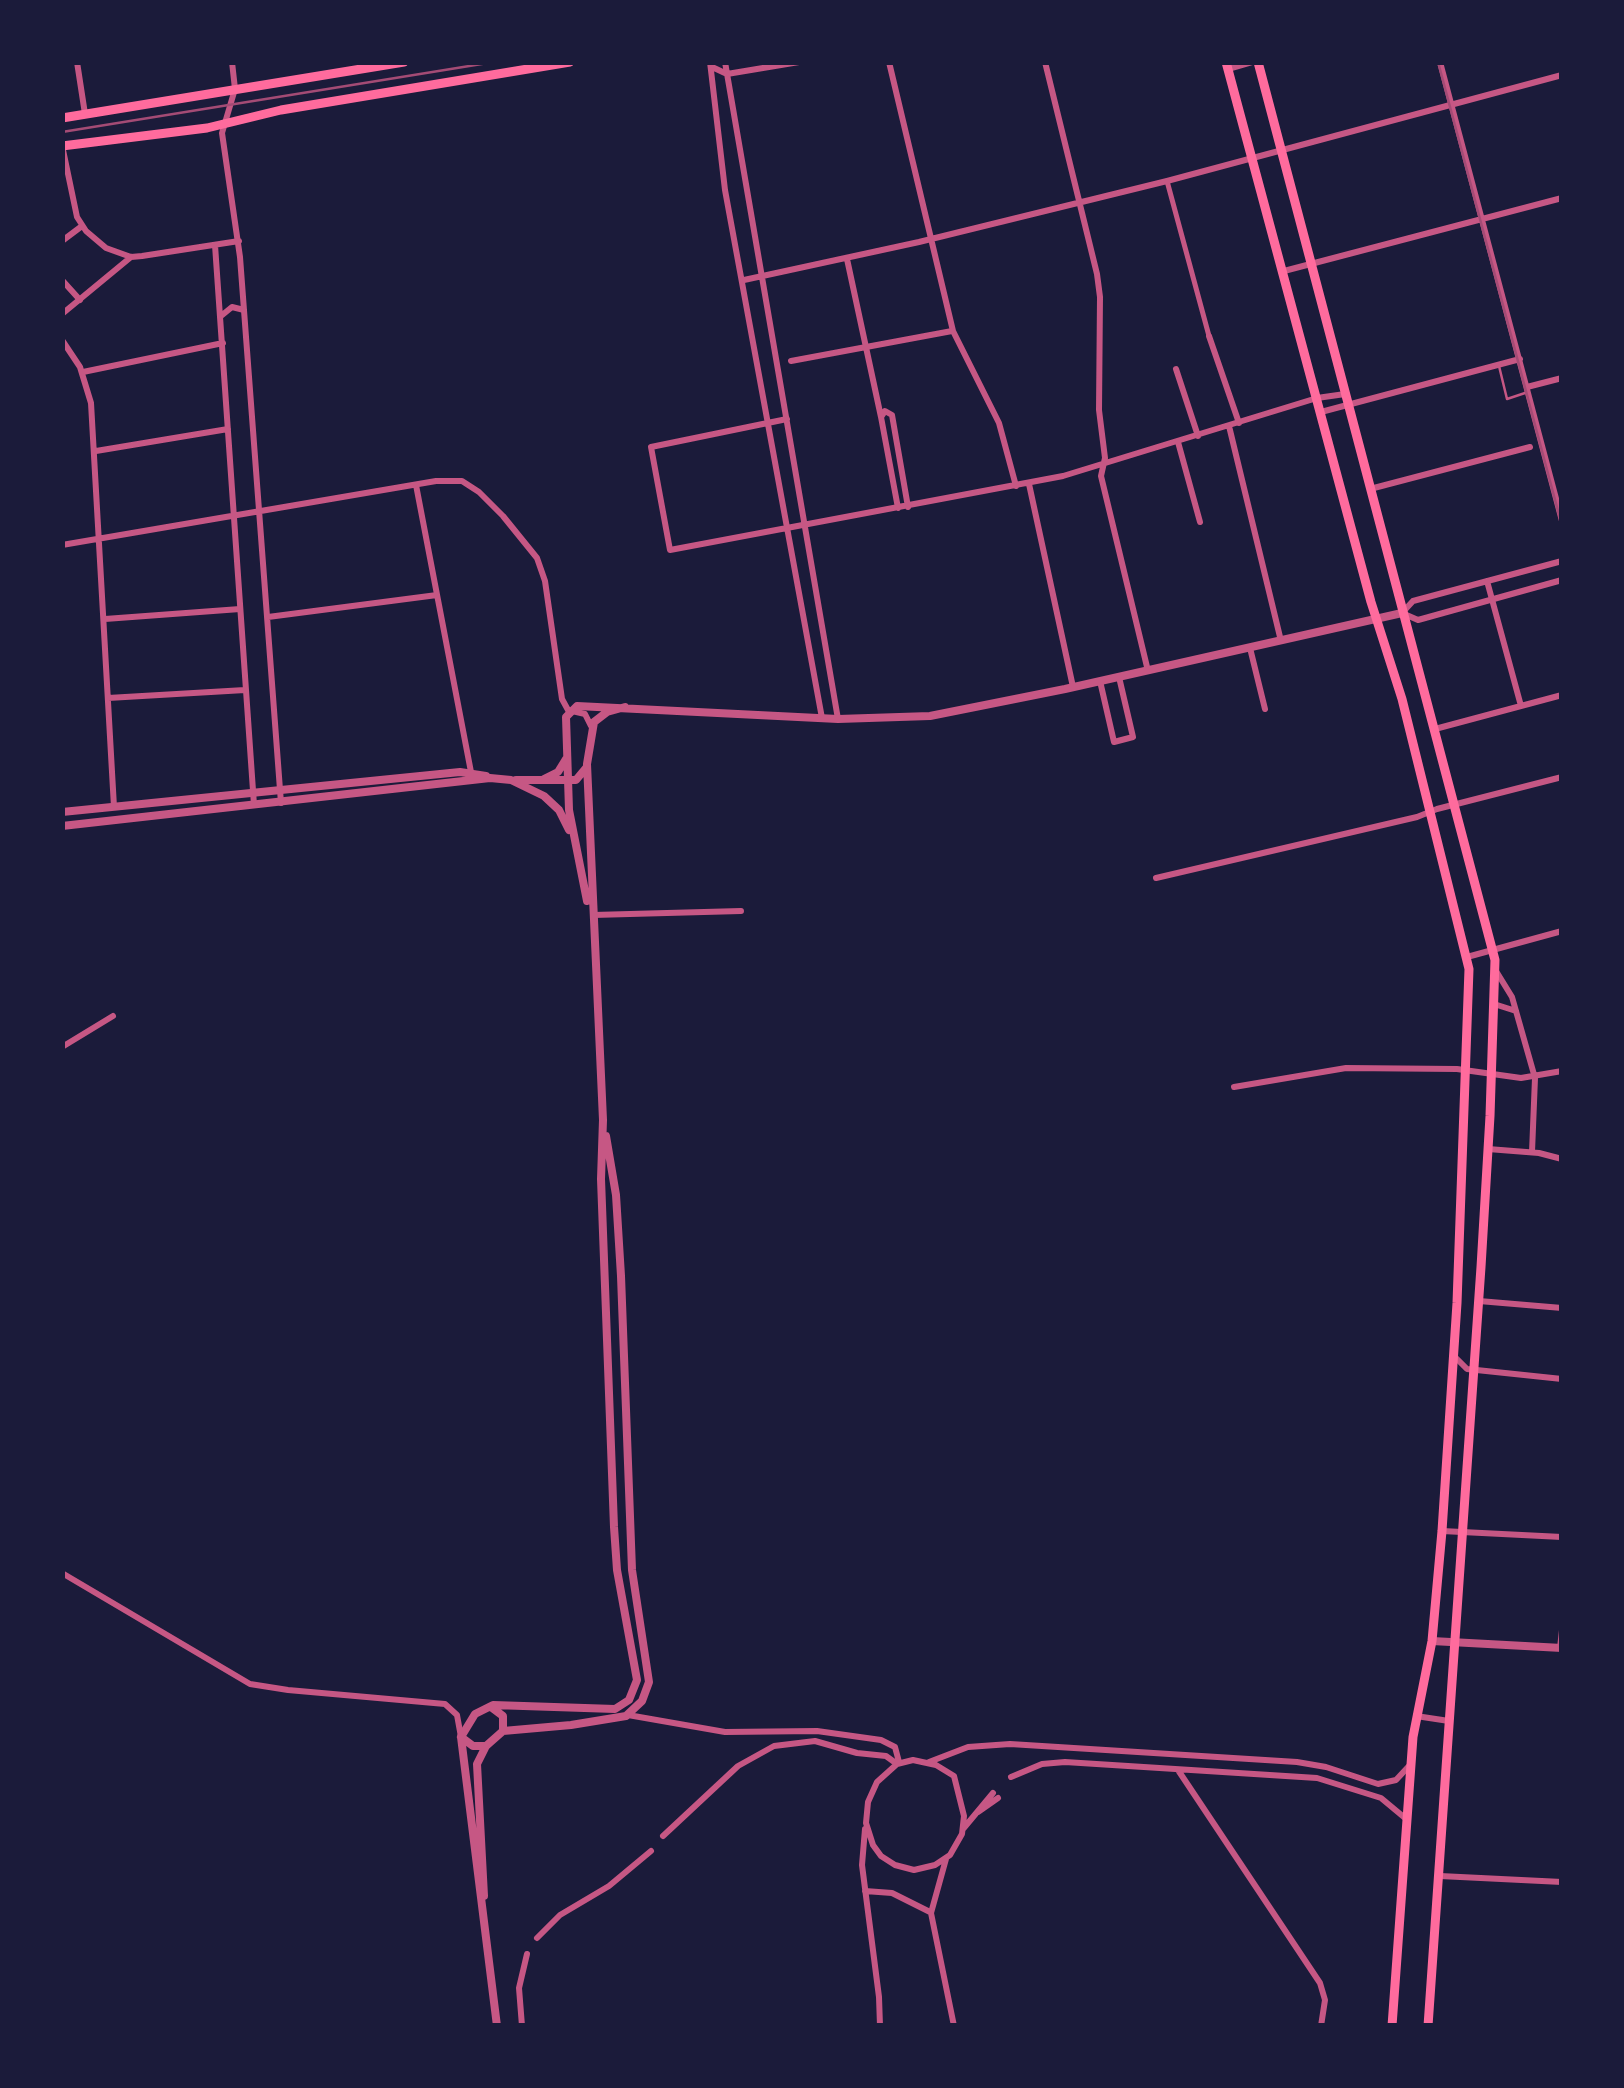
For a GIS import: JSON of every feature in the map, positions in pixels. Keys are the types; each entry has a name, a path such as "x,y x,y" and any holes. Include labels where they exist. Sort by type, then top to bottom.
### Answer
{"main road":[{"path":"62,118 404,62"},
{"path":"63,146 223,125 281,110 570,62"},
{"path":"1255,62 1455,805 1495,970 1474,1370 1428,2026"},
{"path":"1227,66 1467,957 1467,1071 1442,1530 1432,1641 1410,1765 1392,2026"}],"street":[{"path":"77,62 86,114"},
{"path":"232,62 235,89 223,125 244,311 280,803"},
{"path":"726,62 838,719"},
{"path":"711,64 727,74 799,62"},
{"path":"889,62 953,331 1000,423 1016,486"},
{"path":"1044,62 1081,202 1100,297 1099,410 1105,458 1101,476 1148,670"},
{"path":"1227,66 1255,62"},
{"path":"1440,62 1562,521"},
{"path":"711,64 726,190 822,718"},
{"path":"744,280 1167,181 1562,75"},
{"path":"714,110 721,104 732,105"},
{"path":"63,146 82,226 106,248 131,257 238,241"},
{"path":"1167,181 1209,336 1239,423"},
{"path":"1284,270 1562,198"},
{"path":"62,242 82,226"},
{"path":"216,245 251,806"},
{"path":"62,314 131,257"},
{"path":"846,258 898,508"},
{"path":"62,280 80,300"},
{"path":"221,316 232,307 244,311"},
{"path":"792,360 953,331"},
{"path":"62,340 83,372 91,404 114,807"},
{"path":"83,372 223,343"},
{"path":"1321,412 1347,399 1520,359"},
{"path":"1176,369 1198,436"},
{"path":"1528,390 1562,378"},
{"path":"787,419 652,447 670,550 1028,484 1102,467 1318,398 1347,399"},
{"path":"881,416 886,411 892,415 908,507"},
{"path":"1229,426 1281,641"},
{"path":"96,452 228,430"},
{"path":"1178,442 1200,522"},
{"path":"1370,489 1530,447"},
{"path":"62,545 462,480 503,516 532,548 542,568 561,694 570,711"},
{"path":"1028,484 1073,687"},
{"path":"416,485 471,772"},
{"path":"1402,613 1413,601 1561,561"},
{"path":"572,839 566,721 570,711 580,706 838,719 930,716 1402,613 1418,620 1562,580"},
{"path":"1488,581 1521,706"},
{"path":"268,617 438,595"},
{"path":"105,619 240,609"},
{"path":"1250,648 1265,708"},
{"path":"1100,681 1114,742 1133,737 1119,677"},
{"path":"108,698 245,690"},
{"path":"1434,730 1562,695"},
{"path":"591,726 607,712 625,707"},
{"path":"461,1736 471,1718 486,1707 499,1704 615,1709 628,1700 636,1685 614,1528 601,1179 603,1120 587,764 591,726 582,712 570,711"},
{"path":"535,781 558,772 568,755"},
{"path":"62,812 471,772 511,780 568,781 581,777 587,764"},
{"path":"1156,878 1417,817 1562,777"},
{"path":"62,826 490,778"},
{"path":"511,780 552,802 562,813 592,915"},
{"path":"346,784 347,795"},
{"path":"592,915 741,911"},
{"path":"1467,957 1562,931"},
{"path":"1495,970 1506,983 1518,1011 1535,1078 1532,1152"},
{"path":"1494,1004 1518,1011"},
{"path":"62,1047 114,1016"},
{"path":"1234,1087 1346,1068 1467,1071 1535,1078 1562,1071"},
{"path":"603,1120 617,1211 632,1570 649,1674 644,1698 628,1714"},
{"path":"1488,1149 1532,1152 1561,1160"},
{"path":"1478,1300 1562,1308"},
{"path":"1453,1355 1465,1368 1562,1380"},
{"path":"1442,1530 1562,1537"},
{"path":"62,1573 250,1684 445,1704 456,1715 497,2026"},
{"path":"1432,1641 1561,1648 1562,1630"},
{"path":"484,1913 477,1764 505,1722 502,1715 486,1707"},
{"path":"503,1730 571,1725 628,1714 725,1732 817,1732 881,1740 895,1747 898,1763"},
{"path":"1416,1716 1448,1721"},
{"path":"461,1736 473,1746 486,1746"},
{"path":"663,1836 738,1766 774,1746 815,1741 856,1753 886,1756 898,1763 929,1762 968,1748 1010,1744 1298,1762 1326,1766 1378,1784 1396,1780 1410,1765"},
{"path":"929,1762 946,1770 957,1782 964,1811 963,1830"},
{"path":"1013,1780 1025,1770 1057,1762 1328,1779 1381,1798 1405,1818"},
{"path":"880,2026 880,1997 862,1857 874,1786 898,1763"},
{"path":"1178,1769 1320,1982 1325,2004 1321,2026"},
{"path":"954,2026 932,1913 947,1858 963,1830 995,1796"},
{"path":"866,1822 876,1851 895,1865 923,1869 947,1858"},
{"path":"537,1938 560,1915 609,1886 651,1852"},
{"path":"1440,1876 1562,1882"},
{"path":"866,1891 897,1895 932,1913"},
{"path":"522,2026 519,1988 527,1954"}],"lane":[{"path":"1498,365 1508,398 1528,390"}],"tram line":[{"path":"62,132 494,62"},
{"path":"1438,62 1562,526"}]}
